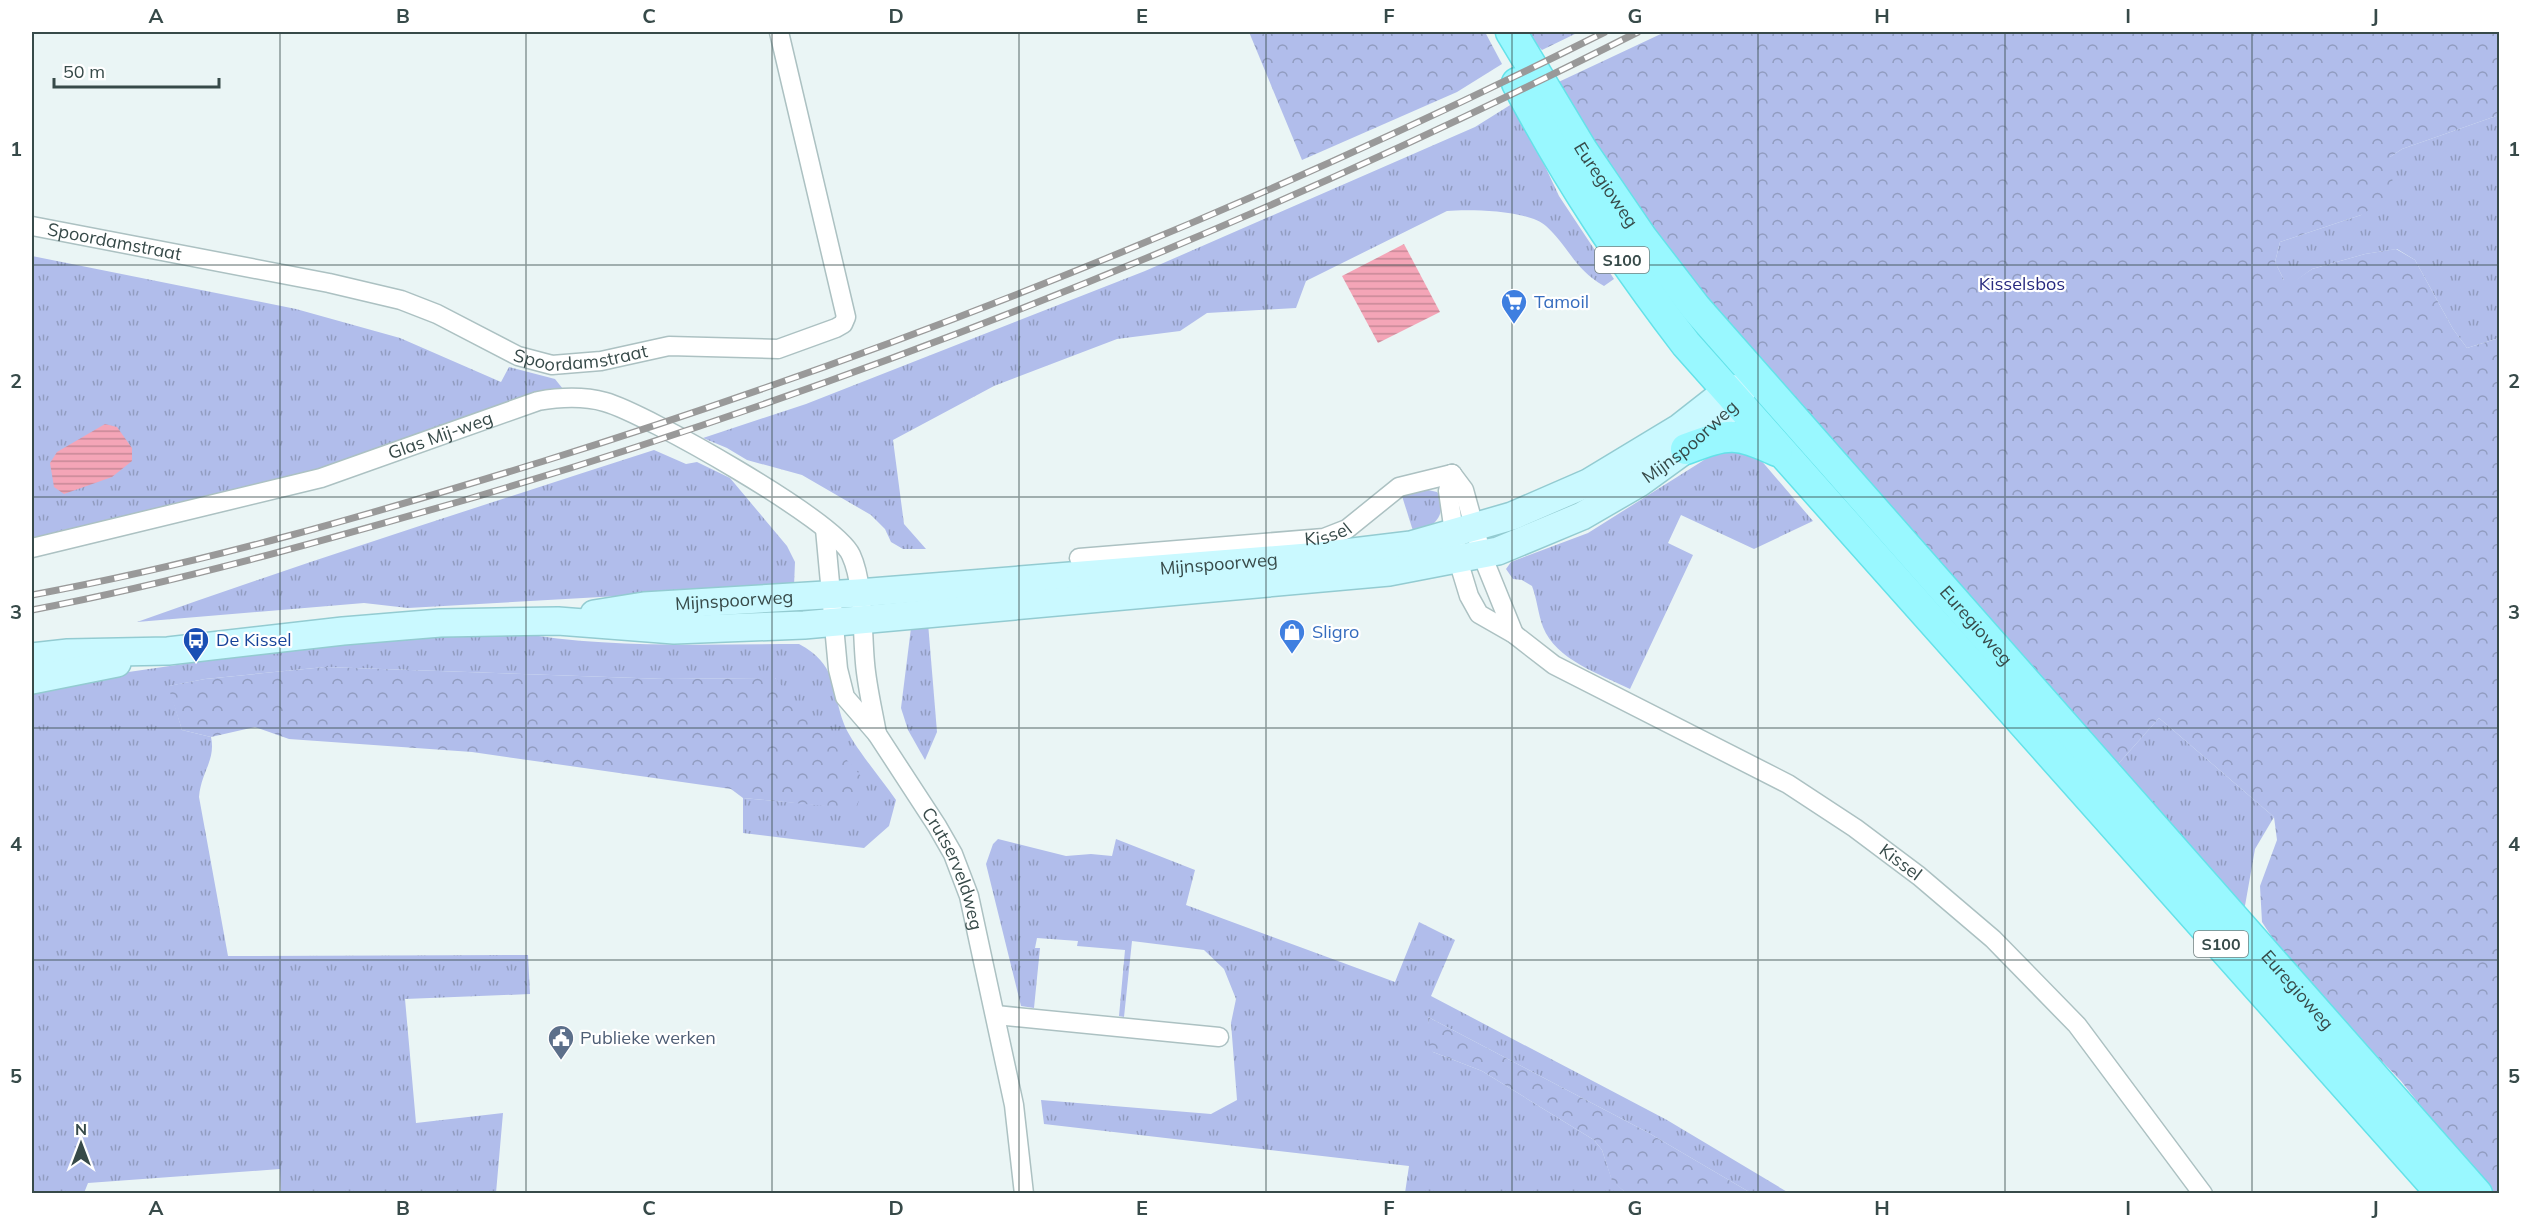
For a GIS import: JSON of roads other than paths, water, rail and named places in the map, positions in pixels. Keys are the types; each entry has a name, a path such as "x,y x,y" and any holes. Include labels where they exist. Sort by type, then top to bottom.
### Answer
{"main road":[{"name":"Euregioweg","path":"1490,32 1547,139 1615,251 1686,344 1736,392 1785,454 2442,1194"},
{"name":"Euregioweg","path":"1511,32 1558,114 1669,274 2477,1194"},
{"name":"S100","path":"1669,274 1682,309 1736,392 1848,496 1881,517"},
{"path":"1686,449 1723,436 1738,435 1785,454"}],"street":[{"name":"Spoordamstraat","path":"32,226 329,283 401,300 437,314 525,358 552,365 601,361 669,346 758,349 785,347 836,328 843,324 846,317 779,32"},
{"name":"Mijnspoorweg","path":"558,621 644,606 858,593 1320,556 1411,545 1531,539 1582,516 1639,483 1686,449 1736,392"},
{"name":"Mijnspoorweg","path":"32,657 68,653 168,651 343,631 440,623 558,621 674,630 833,623 1360,576 1467,544 1598,478 1736,392"},
{"name":"Glas Mij-weg","path":"32,548 321,478 525,404 567,397 606,402 641,416 741,473 825,529 844,544 852,556 861,621"},
{"name":"Kissel","path":"1079,558 1324,538 1347,528 1399,487 1452,474 1464,490 1469,596 1479,614 1514,634 1554,665 1788,784 1855,828 1919,876 1993,939 2078,1025 2204,1194"},
{"path":"825,529 831,595"},
{"name":"Kissel","path":"1467,544 1514,634"},
{"name":"Crutserveldweg","path":"831,595 838,669 845,697 877,735 953,854 969,897 1014,1105 1024,1194"},
{"name":"Crutserveldweg","path":"861,621 865,666 877,735"},
{"name":"Mijnspoorweg","path":"32,680 70,674 168,651"},
{"path":"996,1015 1219,1037"}],"railway":[{"path":"32,595 161,568 354,518 544,461 816,370 1083,268 1215,213 1476,95 1605,32"},
{"path":"32,610 195,574 465,500 616,454 915,350 1062,293 1353,169 1638,32"}],"place":[{"name":"Tamoil","path":"1514,325"},
{"name":"Sligro","path":"1292,655"},
{"name":"De Kissel","path":"196,663"},
{"name":"Publieke werken","path":"561,1061"}],"park label":[{"name":"Kisselsbos","path":"2022,284"}]}
